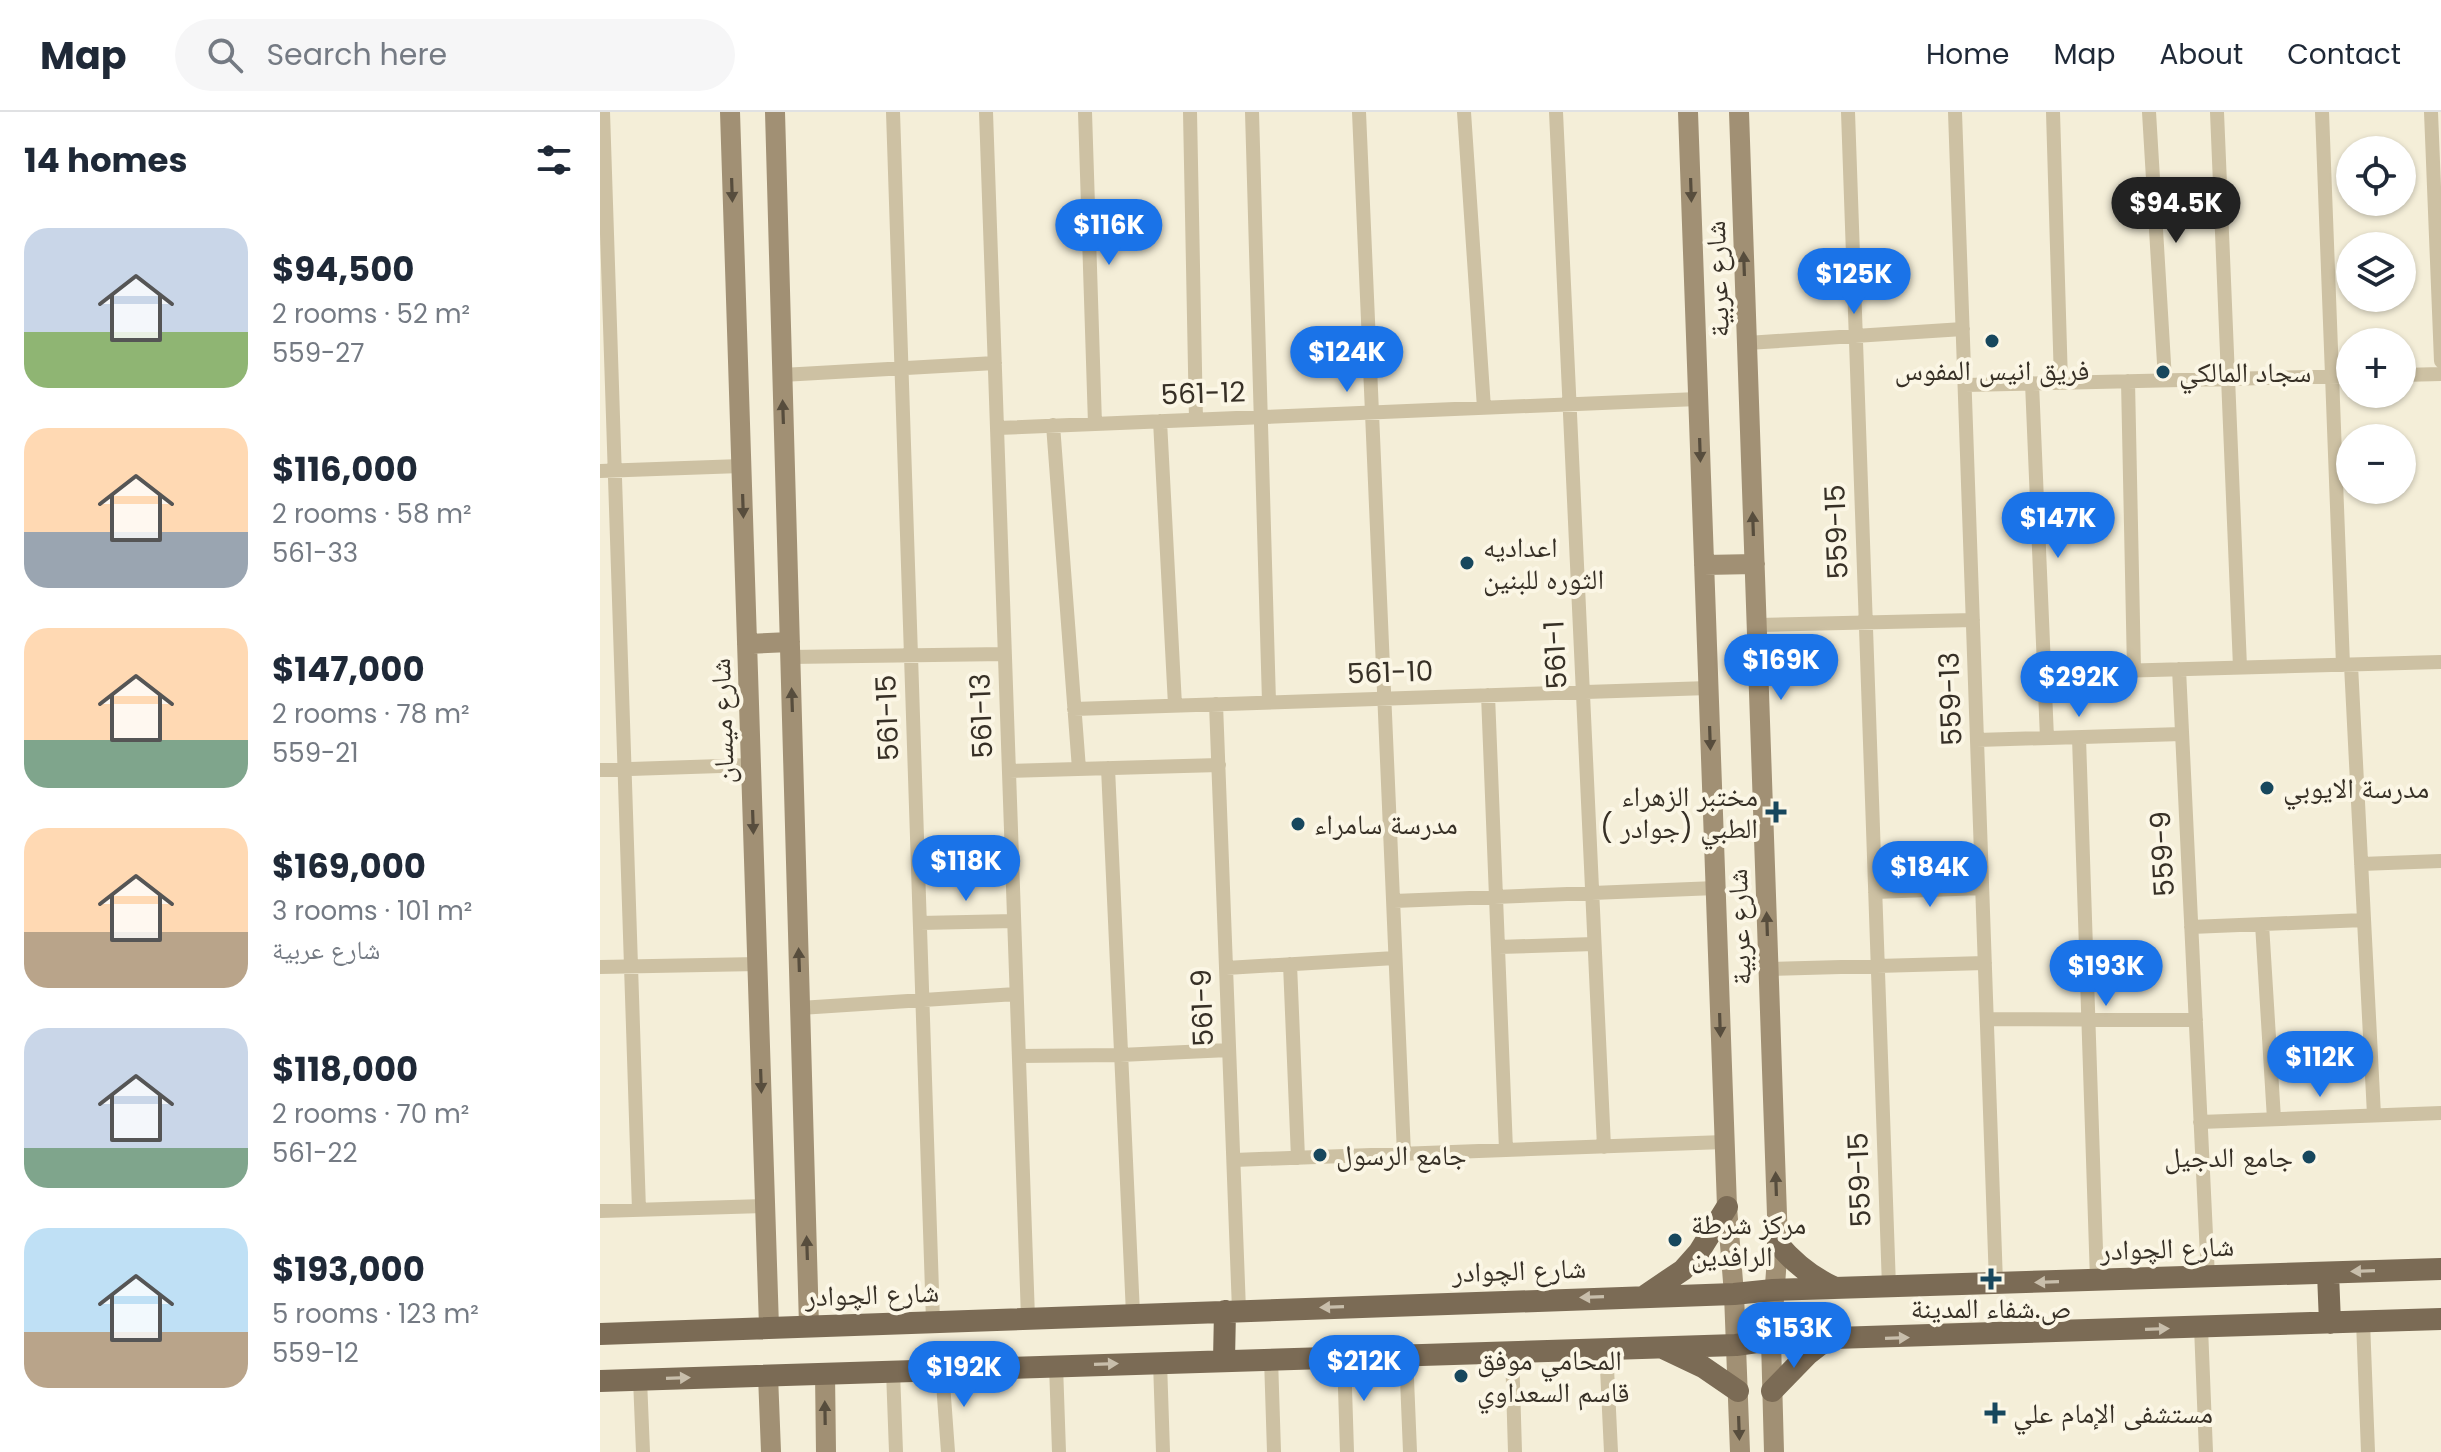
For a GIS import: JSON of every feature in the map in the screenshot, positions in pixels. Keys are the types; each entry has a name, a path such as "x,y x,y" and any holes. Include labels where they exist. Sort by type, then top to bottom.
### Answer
{"main road":[{"name":"شارع ميسان","path":"730,112 769,1327"},
{"path":"775,112 809,1326"},
{"name":"شارع عربية","path":"1688,112 1724,1142 1740,1452"},
{"name":"شارع عربية","path":"1739,112 1778,1244 1771,1340 1774,1452"},
{"path":"1704,565 1755,564"},
{"path":"747,644 790,649"},
{"path":"1646,1295 1683,1270 1699,1252 1727,1207"},
{"path":"1778,1244 1792,1261 1815,1279 1838,1289"},
{"name":"شارع الچوادر","path":"600,1334 1734,1294 1773,1290 2441,1269"},
{"path":"2328,1273 2330,1323"},
{"path":"1224,1360 1232,1310"},
{"path":"600,1381 2441,1319"},
{"path":"1772,1391 1826,1340"},
{"path":"1658,1346 1703,1367 1738,1391"},
{"path":"825,1373 826,1452"},
{"path":"768,1375 771,1452"}],"street":[{"path":"603,112 608,470 625,769 639,1210"},
{"name":"561-15","path":"893,112 933,1321"},
{"name":"561-13","path":"986,112 1028,1318"},
{"path":"1085,112 1095,424"},
{"path":"1190,112 1196,420"},
{"path":"1252,112 1269,702"},
{"path":"1359,112 1381,699 1394,901 1404,1154"},
{"path":"1464,112 1484,408"},
{"name":"561-1","path":"1556,112 1604,1147"},
{"name":"559-15","path":"1848,112 1889,1287"},
{"name":"559-13","path":"1955,112 1996,1283"},
{"path":"2053,112 2061,382"},
{"path":"2149,112 2165,380"},
{"path":"2217,112 2240,667"},
{"path":"2322,112 2332,377 2374,1115"},
{"path":"2431,112 2441,361"},
{"path":"1747,343 1963,329"},
{"path":"782,375 995,363"},
{"path":"2416,375 2441,374"},
{"path":"1965,385 2336,377"},
{"path":"2128,381 2134,670"},
{"path":"2032,383 2047,738"},
{"name":"561-12","path":"997,428 1698,399"},
{"path":"1160,421 1175,705"},
{"path":"1053,425 1079,769"},
{"path":"608,470 741,466"},
{"path":"1757,625 1973,620"},
{"path":"790,649 911,655 1005,654"},
{"path":"2044,673 2441,662"},
{"name":"559-9","path":"2179,669 2208,1277"},
{"name":"561-10","path":"1074,709 1709,688"},
{"path":"1488,695 1506,1150"},
{"name":"561-9","path":"1216,704 1234,1160 1232,1310"},
{"path":"1977,740 2182,734"},
{"path":"2079,738 2097,1280"},
{"path":"600,770 751,765"},
{"path":"1009,771 1219,765"},
{"path":"1108,768 1133,1314"},
{"path":"2361,864 2441,861"},
{"path":"1394,901 1716,888"},
{"path":"1875,892 1982,888"},
{"path":"2191,927 2364,920"},
{"path":"920,923 1014,921"},
{"path":"2262,924 2274,1119"},
{"path":"1498,947 1594,944"},
{"path":"1226,968 1395,958"},
{"path":"1769,969 1985,963"},
{"path":"600,967 758,964"},
{"path":"1290,964 1298,1158"},
{"path":"800,1008 1016,994"},
{"path":"1987,1019 2196,1020"},
{"path":"1019,1056 1229,1050"},
{"path":"2200,1122 2441,1113"},
{"path":"1234,1160 1724,1142"},
{"path":"600,1211 765,1206"},
{"path":"2363,1321 2368,1452"},
{"path":"2201,1327 2206,1452"},
{"path":"1606,1347 1611,1452"},
{"path":"1512,1351 1515,1452"},
{"path":"1406,1354 1410,1452"},
{"path":"1344,1356 1347,1452"},
{"path":"1271,1358 1274,1452"},
{"path":"1160,1362 1163,1452"},
{"path":"1056,1365 1059,1452"},
{"path":"942,1369 948,1452"},
{"path":"893,1371 896,1452"},
{"path":"640,1379 643,1452"}],"place":[{"name":"فريق انيس المفوس","path":"1992,341"},
{"name":"سجاد المالكي","path":"2163,372"},
{"name":"اعداديه الثوره للبنين","path":"1467,563"},
{"name":"مدرسة الايوبي","path":"2267,788"},
{"name":"مختبر الزهراء الطبي (جوادر )","path":"1776,812"},
{"name":"مدرسة سامراء","path":"1298,824"},
{"name":"جامع الرسول","path":"1320,1155"},
{"name":"جامع الدجيل","path":"2309,1157"},
{"name":"مركز شرطة الرافدين","path":"1675,1240"},
{"name":"ص.شفاء المدينة","path":"1991,1279"},
{"name":"المحامي موفق قاسم السعداوي","path":"1461,1376"},
{"name":"مستشفى الإمام علي","path":"1995,1413"}]}
